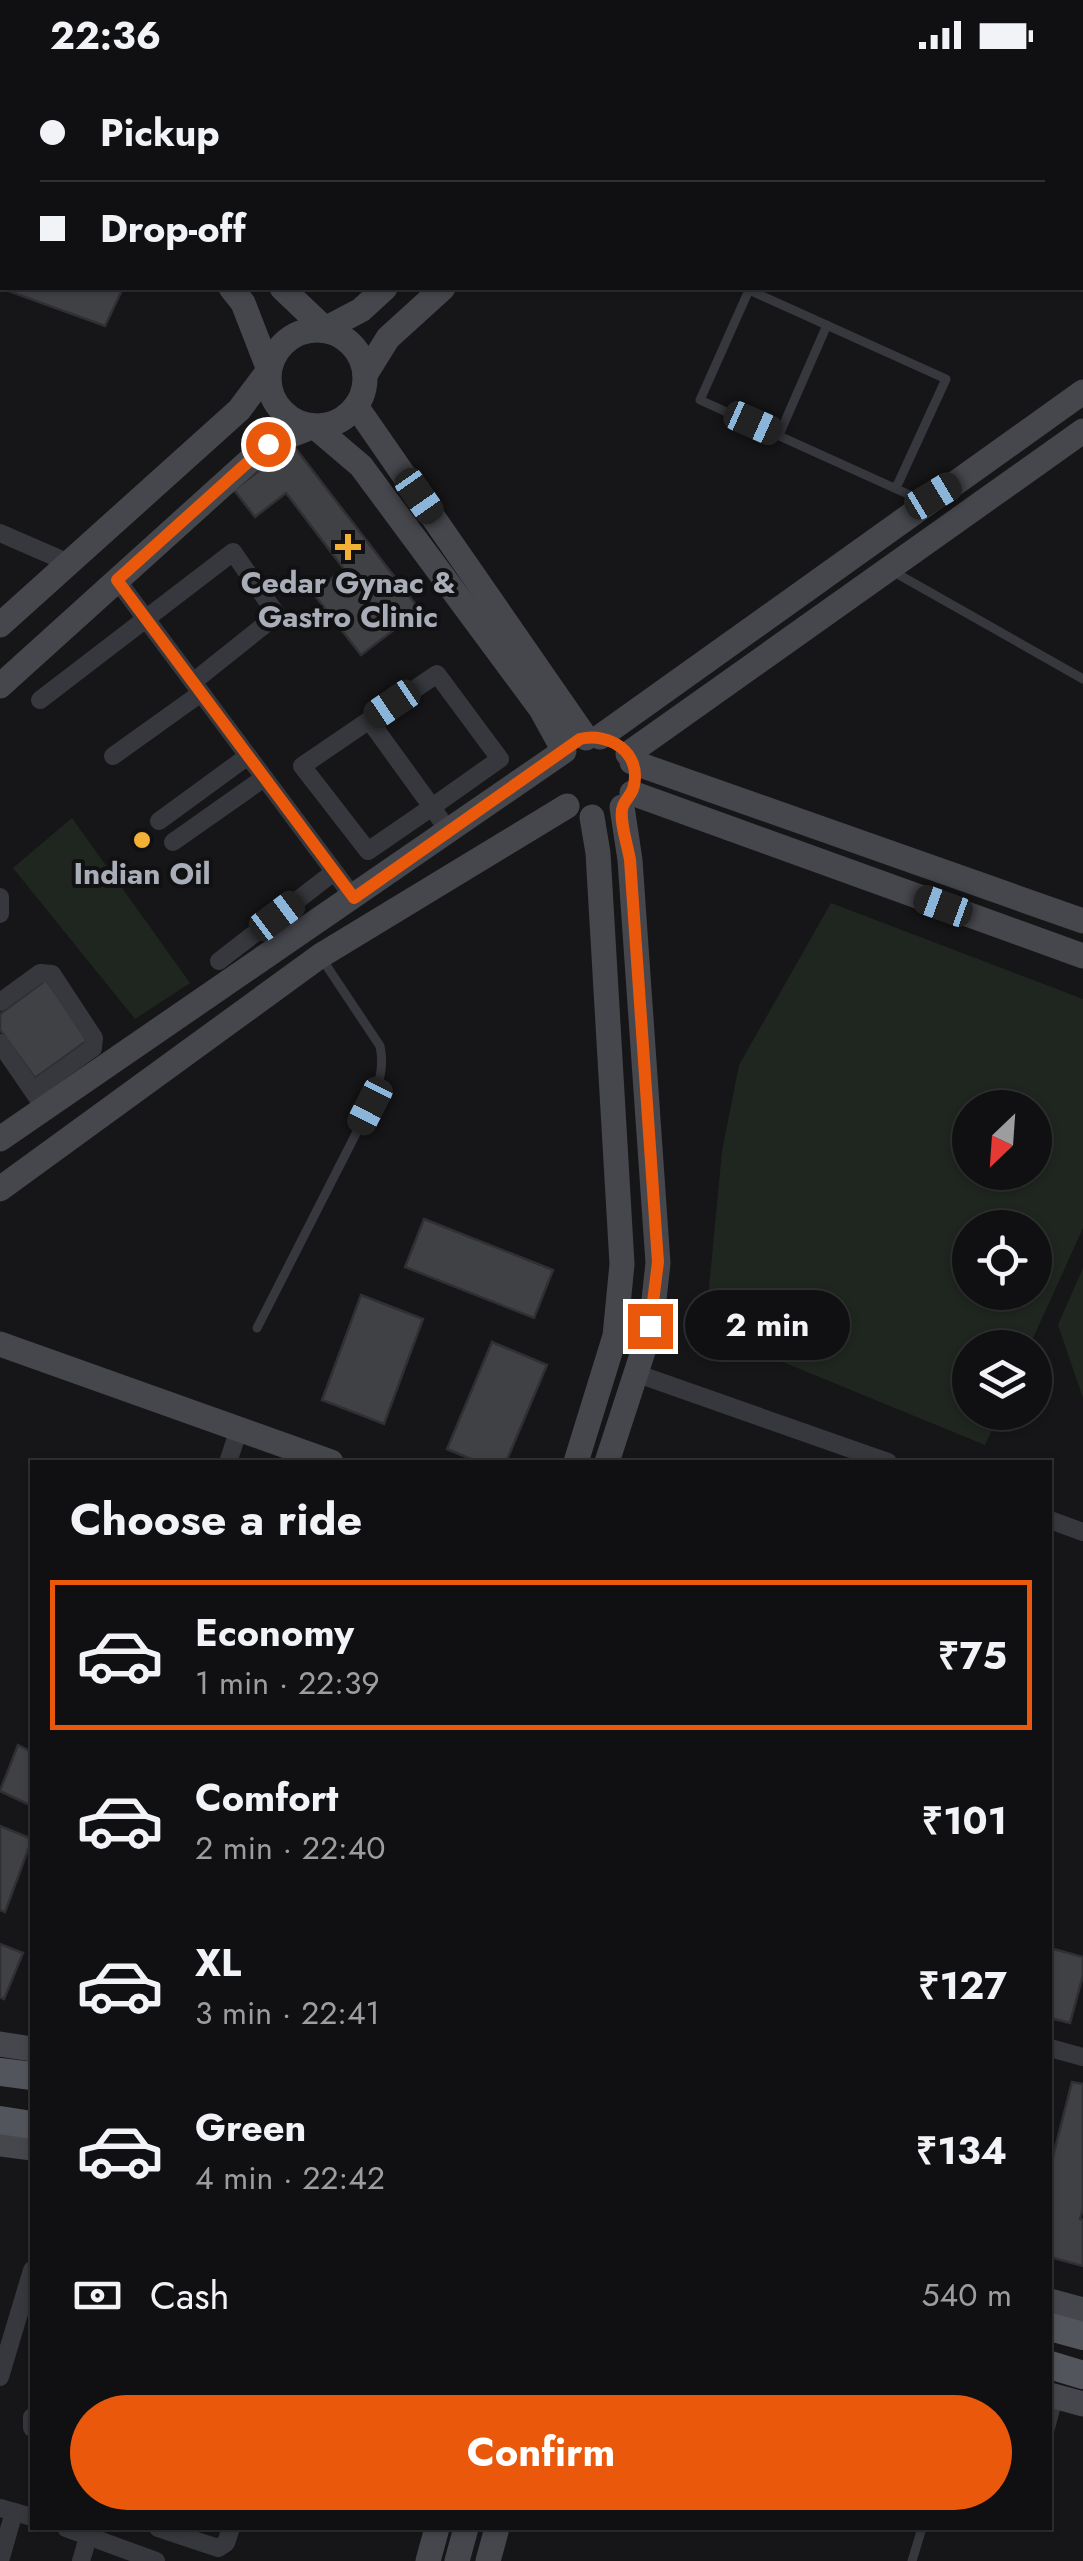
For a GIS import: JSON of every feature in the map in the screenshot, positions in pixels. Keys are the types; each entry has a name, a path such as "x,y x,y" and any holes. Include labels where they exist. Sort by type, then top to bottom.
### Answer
{"main road":[{"path":"232,290 242,303 269,370 275,400 284,412 298,422 314,426 361,466 541,710 584,742 616,742 630,758 636,782 627,800 606,816 592,817 568,806 555,782 556,765 584,742"},
{"path":"0,686 268,444 345,418 356,406 364,392 362,360 353,346 325,329 284,290"},
{"path":"0,625 239,410 284,344 296,335 325,329 360,310 383,290"},
{"path":"365,376 388,338 442,290"},
{"path":"0,1139 39,1099 354,898 1083,392"},
{"path":"356,406 584,742"},
{"path":"630,758 1083,431"},
{"path":"630,758 1083,922"},
{"path":"627,800 1083,956"},
{"path":"608,1460 650,1326 658,1262 627,800"},
{"path":"0,1189 320,956 568,806"},
{"path":"577,1460 615,1336 622,1264 598,853 592,817"},
{"path":"0,1344 325,1460"},
{"path":"0,2044 30,2049"},
{"path":"0,2072 30,2076"},
{"path":"0,2120 30,2125"},
{"path":"0,2144 30,2148"},
{"path":"1052,2302 1083,2310"},
{"path":"1052,2328 1083,2336"},
{"path":"1052,2367 1083,2375"},
{"path":"428,2561 437,2530"},
{"path":"457,2561 465,2530"},
{"path":"488,2561 496,2530"}],"street":[{"path":"0,532 69,564"},
{"path":"40,700 233,552 277,615 112,756"},
{"path":"117,580 354,898"},
{"path":"437,674 500,759 432,808 368,851 302,766 437,674"},
{"path":"369,720 449,832"},
{"path":"159,821 248,756"},
{"path":"173,842 264,778"},
{"path":"219,961 334,872"},
{"path":"0,897 0,914"},
{"path":"0,1002 40,974 52,974 94,1038 93,1048 39,1099 0,1042"},
{"path":"635,1373 882,1460"},
{"path":"229,1460 240,1430"},
{"path":"1052,1521 1083,1532"},
{"path":"1052,2049 1083,2057"},
{"path":"0,2378 30,2277"},
{"path":"0,2561 16,2512"},
{"path":"74,2530 156,2561"},
{"path":"164,2530 218,2548 226,2543 230,2530"},
{"path":"82,2561 90,2534"}],"lane":[{"path":"896,488 946,379 749,290 700,400 926,502"},
{"path":"779,435 827,325"},
{"path":"888,569 1083,679"},
{"path":"257,1328 382,1076 384,1060 380,1046 320,956"},
{"path":"1052,2426 1064,2399"},
{"path":"912,2561 921,2530"}],"shaded area":[{"path":"72,818 190,983 135,1019 13,868"},
{"path":"831,903 1083,999 1083,1228 1052,1296 1052,1210 952,1210 952,1310 1046,1310 1037,1330 952,1330 952,1430 992,1430 985,1445 705,1330 722,1151 739,1065"},
{"path":"1083,1268 1083,1398 1058,1325"}],"building":[{"path":"6,290 122,290 105,326"},
{"path":"293,445 420,610 361,655 313,593 344,569 286,493 255,517 234,490"},
{"path":"46,980 89,1039 35,1078 0,1030 0,1014"},
{"path":"424,1219 553,1270 534,1318 405,1267"},
{"path":"361,1295 423,1319 384,1424 322,1400"},
{"path":"492,1342 547,1365 507,1460 473,1460 447,1449"},
{"path":"18,1745 30,1751 30,1805 0,1791"},
{"path":"0,1826 30,1838 30,1844 5,1912 0,1910"},
{"path":"0,1944 23,1953 4,1999 0,1997"},
{"path":"1052,1949 1083,1957 1083,1975 1070,2023 1052,2018"},
{"path":"1072,2082 1083,2084 1083,2266 1052,2258 1052,2160"}],"place":[{"name":"Cedar Gynac & Gastro Clinic","path":"348,547"},
{"name":"Indian Oil","path":"142,840"}],"route":[{"path":"268,444 117,580 354,898 580,739 609,739 626,750 632,760 636,782 622,807 630,860 658,1262 650,1326"}]}
